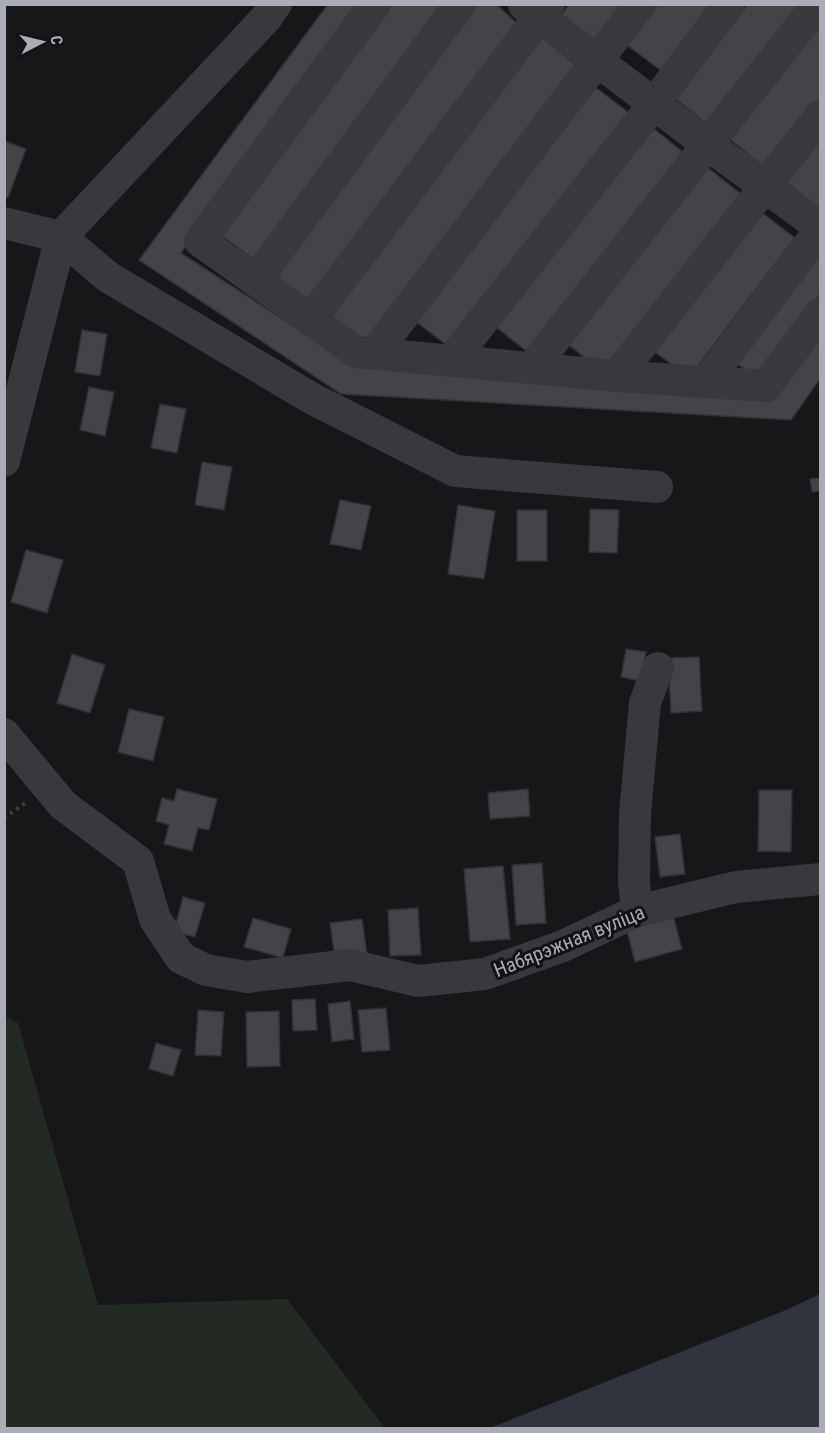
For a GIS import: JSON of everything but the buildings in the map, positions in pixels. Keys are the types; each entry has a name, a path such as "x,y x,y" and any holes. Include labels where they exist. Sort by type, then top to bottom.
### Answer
{"street":[{"path":"4,461 61,237 267,17 276,4"},
{"path":"375,4 200,241 356,352 617,376 766,386 820,314"},
{"path":"256,280 460,4"},
{"path":"374,354 640,4"},
{"path":"452,360 654,104 729,4"},
{"path":"532,368 818,4"},
{"path":"311,320 538,9 597,60 820,228 706,382"},
{"path":"617,376 820,116"},
{"path":"4,223 61,237 108,277 311,398 455,471 657,487"},
{"path":"637,911 634,881 635,814 645,703 658,668"},
{"name":"Набярэжная вуліца","path":"4,734 63,805 138,861 155,920 181,958 206,970 247,977 350,965 418,981 485,974 562,946 637,911 736,887 820,879"}],"shaded area":[{"path":"5,1016 18,1023 98,1305 287,1299 385,1428 5,1428"},
{"path":"820,1294 820,1428 490,1428 786,1310"}]}
